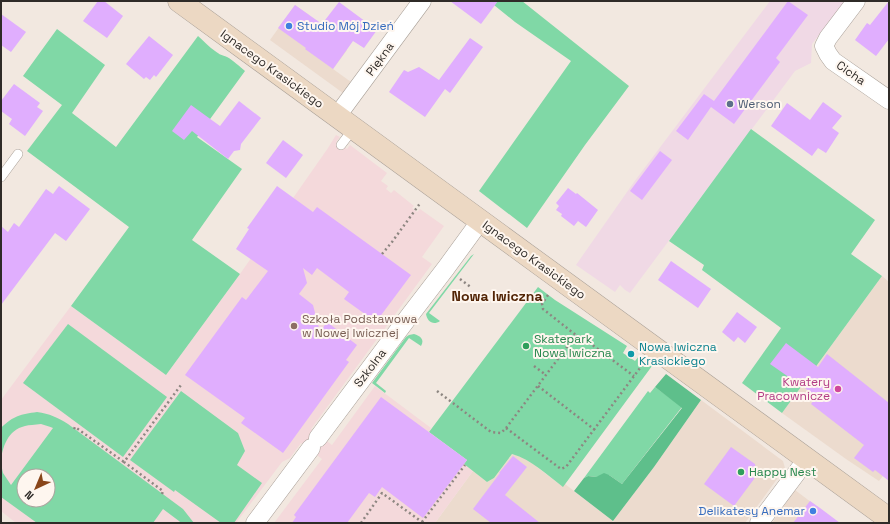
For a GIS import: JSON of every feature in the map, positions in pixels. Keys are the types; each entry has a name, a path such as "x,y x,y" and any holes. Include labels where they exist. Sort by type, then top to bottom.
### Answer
{"street":[{"name":"Ignacego Krasickiego","path":"179,1 889,518"},
{"name":"Piękna","path":"345,122 422,1"},
{"name":"Cicha","path":"856,1 828,38 824,46 833,61 889,100"},
{"name":"Szkolna","path":"254,523 481,220"},
{"path":"759,523 807,459"}],"lane":[{"path":"341,145 345,122"},
{"path":"1,177 18,154"}],"path":[{"path":"382,254 423,200"},
{"path":"454,275 472,288"},
{"path":"550,293 542,304 543,309 577,336 583,338 634,376"},
{"path":"437,391 491,432 500,433 506,428 573,339 577,336"},
{"path":"506,428 561,469 566,467 595,430 643,363"},
{"path":"534,366 546,375"},
{"path":"124,462 181,385"},
{"path":"538,386 595,430"},
{"path":"74,429 75,427 124,462 163,491 162,494"},
{"path":"361,523 382,493 422,523 465,465"}],"shaded area":[{"path":"770,1 845,1 812,44 811,63 795,71 630,293 620,285 615,292 576,265 634,182"},
{"path":"295,5 309,15 301,26 339,44 347,50 333,69 351,82 343,93 270,40"},
{"name":"Szkoła Podstawowa w Nowej Iwicznej","path":"336,135 340,137 336,142 347,149 350,145 387,173 381,181 388,186 386,189 391,193 394,190 414,206 412,208 417,212 420,209 444,226 422,257 432,264 311,429 332,445 375,386 431,428 429,432 467,460 464,464 473,471 435,523 274,523 322,459 301,443 290,458 282,462 236,523 16,523 1,511 1,400 71,306 166,375 240,274"},
{"path":"882,276 889,282 889,468 879,481 782,413"},
{"path":"701,400 783,461 785,468 745,523 616,523 613,521 654,467"},
{"path":"512,454 522,457 533,464 562,486 565,484 613,521 611,523 435,523 473,471 487,482 494,478"},
{"path":"795,490 832,518 840,523 772,523"}],"green space":[{"path":"489,1 522,1 629,86 585,145 527,228 479,191 571,61 515,22"},
{"path":"57,29 105,65 72,113 116,147 198,36 213,49 229,58 245,71 197,137 242,169 192,240 240,274 166,375 71,306 129,227 27,151 62,105 23,76"},
{"path":"751,129 875,220 851,254 882,276 782,413 742,383 781,328 702,270 704,265 669,241"},
{"path":"474,254 429,313 440,321 435,323 431,322 426,314"},
{"path":"538,287 555,300 627,346 623,353 635,361 639,356 652,366 563,487 545,472 526,460 512,454 494,478 487,482 464,464 467,460 429,432"},
{"path":"68,324 167,397 123,457 23,383"},
{"path":"414,334 421,338 421,346 409,338 376,383 386,391 385,393 372,383 406,337"},
{"path":"666,374 701,400 654,467 613,521 574,491 584,478 588,476 596,477 604,473 622,484 682,408 655,387"},
{"path":"655,387 682,407 622,484 609,475 596,477 588,476 584,478 648,391 650,393"},
{"path":"181,391 238,433 245,451 237,465 262,483 234,523 221,523 175,490 174,492 130,460"},
{"path":"37,412 50,415 68,424 183,509 194,523 181,523 163,509 153,523 37,523 16,508 56,508 56,468 24,468 53,428 41,424 19,428 10,435 7,440 1,459 1,428 13,418"},
{"path":"1,464 3,473 11,485 16,478 16,508 1,497"}],"building":[{"path":"98,1 104,1 123,16 107,38 83,21"},
{"path":"450,1 498,1 481,24"},
{"path":"788,1 808,15 776,58 780,62 734,124 711,107 688,140 676,131 704,94 714,101"},
{"path":"889,1 889,39 876,56 855,40 867,23 870,25"},
{"path":"339,2 377,30 364,48 353,41 333,69 278,28 295,5 322,24"},
{"path":"1,14 26,32 11,52 1,45"},
{"path":"149,36 173,55 156,77 154,75 150,80 146,77 144,79 126,64"},
{"path":"470,38 483,47 450,93 445,89 425,117 389,92 404,70 408,72 419,67 439,80"},
{"path":"14,84 40,103 37,107 43,111 25,136 9,124 12,119 1,111 1,101"},
{"path":"239,101 261,118 241,144 240,150 234,151 228,159 192,131 184,140 172,131 191,105 220,126"},
{"path":"823,102 842,116 832,128 839,133 826,153 818,148 812,156 771,126 787,103 810,120"},
{"path":"283,140 303,155 286,178 266,163"},
{"path":"660,151 672,160 642,200 630,191"},
{"path":"59,186 90,209 66,241 55,233 1,305 1,226 8,232 14,223 19,227 46,189 53,194"},
{"path":"277,186 313,212 317,207 411,275 376,322 344,299 349,292 317,268 312,275 303,268 307,283 299,294 313,305 320,332 327,322 357,345 346,360 349,362 283,453 241,423 245,418 185,375 242,297 246,300 268,271 236,249 249,229 247,228"},
{"path":"568,188 576,194 577,193 598,210 586,227 578,221 574,226 556,210 559,206 556,203"},
{"path":"671,261 711,289 698,308 658,280"},
{"path":"737,312 757,327 745,343 738,337 734,342 722,332"},
{"path":"786,343 818,367 827,354 889,403 889,481 875,470 873,472 854,458 864,445 811,404 816,397 794,379 793,380 770,364"},
{"path":"381,397 467,460 423,518 382,487 375,497 369,493 347,523 292,523 296,517 294,515"},
{"path":"731,447 755,464 757,475 734,506 704,484"},
{"path":"513,456 527,467 505,495 540,523 491,523 473,509"},
{"name":"Delikatesy Anemar","path":"810,501 820,508 840,523 793,523"}],"place":[{"name":"Studio Mój Dzień","path":"289,26"},
{"name":"Werson","path":"730,104"},
{"name":"Szkoła Podstawowa w Nowej Iwicznej","path":"294,326"},
{"name":"Skatepark Nowa Iwiczna","path":"526,346"},
{"name":"Nowa Iwiczna Krasickiego","path":"631,354"},
{"name":"Kwatery Pracownicze","path":"838,389"},
{"name":"Happy Nest","path":"741,472"},
{"name":"Delikatesy Anemar","path":"813,511"}],"district":[{"name":"Nowa Iwiczna","path":"497,296"}]}
